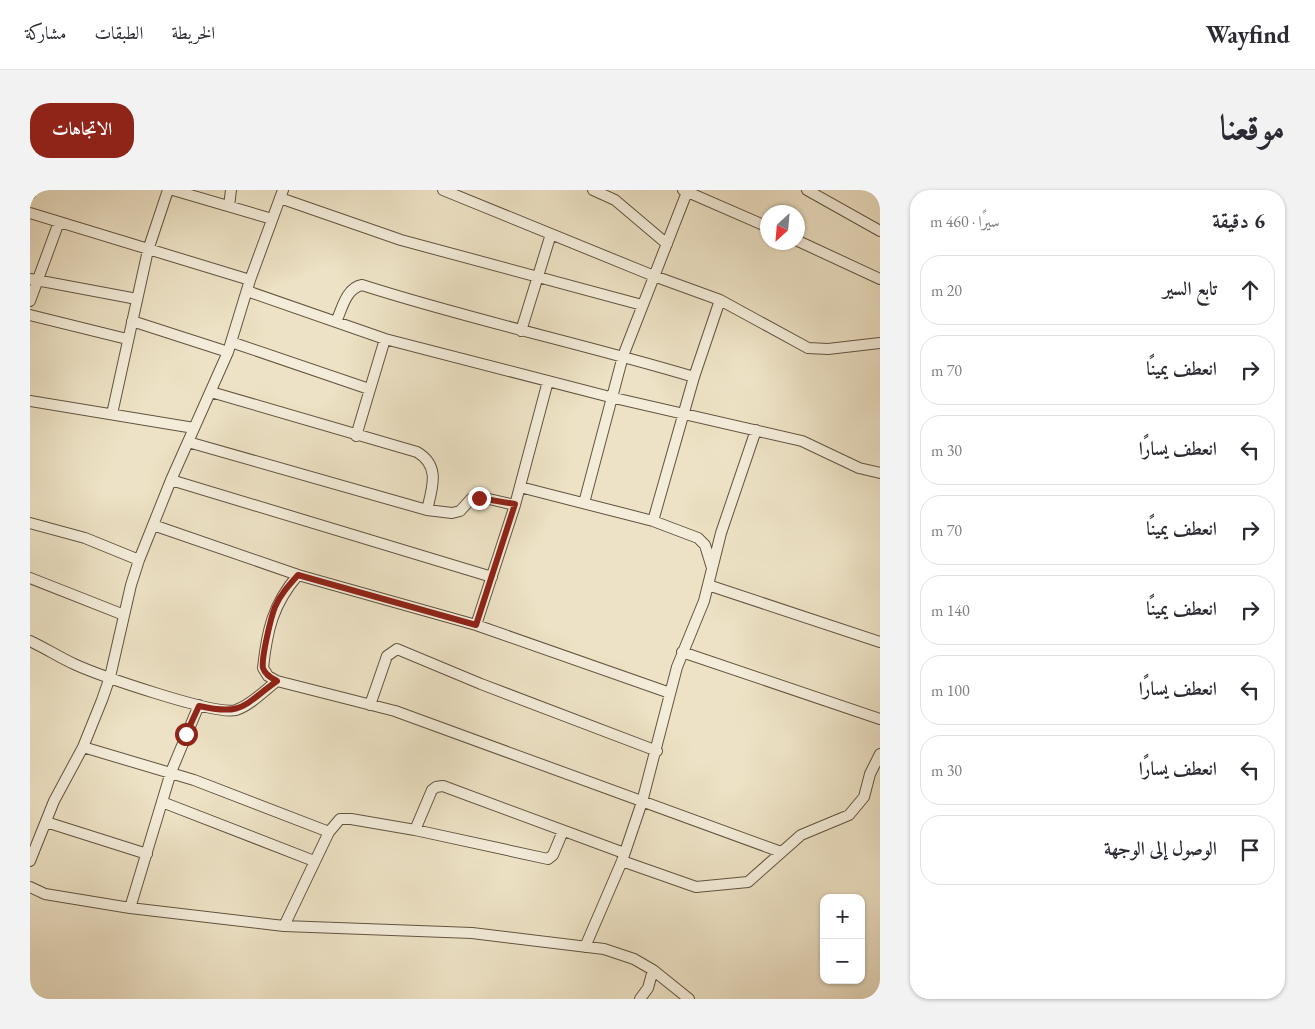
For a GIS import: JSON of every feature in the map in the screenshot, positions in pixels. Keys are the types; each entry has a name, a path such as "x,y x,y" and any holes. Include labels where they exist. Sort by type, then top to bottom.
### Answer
{"street":[{"path":"30,194 32,190"},
{"path":"112,414 148,250 168,190"},
{"path":"173,190 272,219"},
{"path":"229,206 231,190"},
{"path":"443,190 654,276 720,300 808,348 828,349 880,343"},
{"path":"594,190 615,200 667,244"},
{"path":"807,190 880,231"},
{"path":"584,503 610,397 623,356 667,244 685,191 760,224"},
{"path":"30,861 46,822 82,747 110,677 139,560 171,480 212,392 230,347 250,280 282,194 401,240 642,305"},
{"path":"30,213 250,280"},
{"path":"30,301 34,280 59,222"},
{"path":"521,331 536,277 551,234"},
{"path":"805,244 880,279"},
{"path":"34,280 137,299"},
{"path":"336,322 349,294 355,287 362,285 521,331 623,356 694,377"},
{"path":"247,291 385,339 610,397 802,441 859,468 880,473"},
{"path":"653,521 694,377 720,300"},
{"path":"30,315 127,339"},
{"path":"132,321 230,347 369,389"},
{"path":"356,436 385,339"},
{"path":"476,625 515,504 548,381"},
{"path":"212,392 356,436 417,452 427,458 432,470 433,482 427,510"},
{"path":"30,401 194,428"},
{"path":"585,947 623,857 642,802 682,652 696,623 721,533 756,430"},
{"path":"188,442 427,510 452,513 460,511 471,499 479,498 515,504"},
{"path":"171,480 492,577"},
{"path":"520,487 653,521 698,538 705,546 712,568"},
{"path":"30,523 86,538 139,560"},
{"path":"153,524 298,575 476,625 670,693"},
{"path":"298,575 283,592 275,608 264,655 263,668 268,676 277,681 404,714 781,852"},
{"path":"30,578 124,615"},
{"path":"708,585 880,642"},
{"path":"31,644 74,664 110,677 199,706 223,711 236,710 277,681"},
{"path":"370,705 387,656 397,649 481,684 657,751"},
{"path":"682,652 880,719"},
{"path":"130,908 171,772 199,706"},
{"path":"82,747 171,772 264,805 329,832"},
{"path":"415,830 432,790 443,786 563,831 623,857 701,887 748,882 801,836 849,815 864,797 870,774 880,754"},
{"path":"162,802 314,861"},
{"path":"284,926 329,832 340,820 351,819 415,830 548,859 553,855 563,831"},
{"path":"46,822 147,854"},
{"path":"30,887 45,894 130,908 284,926 472,933 585,947 619,953 653,970 689,999"},
{"path":"640,999 648,988 653,970"}],"route":[{"path":"186,734 199,706 223,711 236,710 277,681 268,676 263,668 264,655 275,608 283,592 298,575 476,625 515,504 489,498 479,498"}]}
